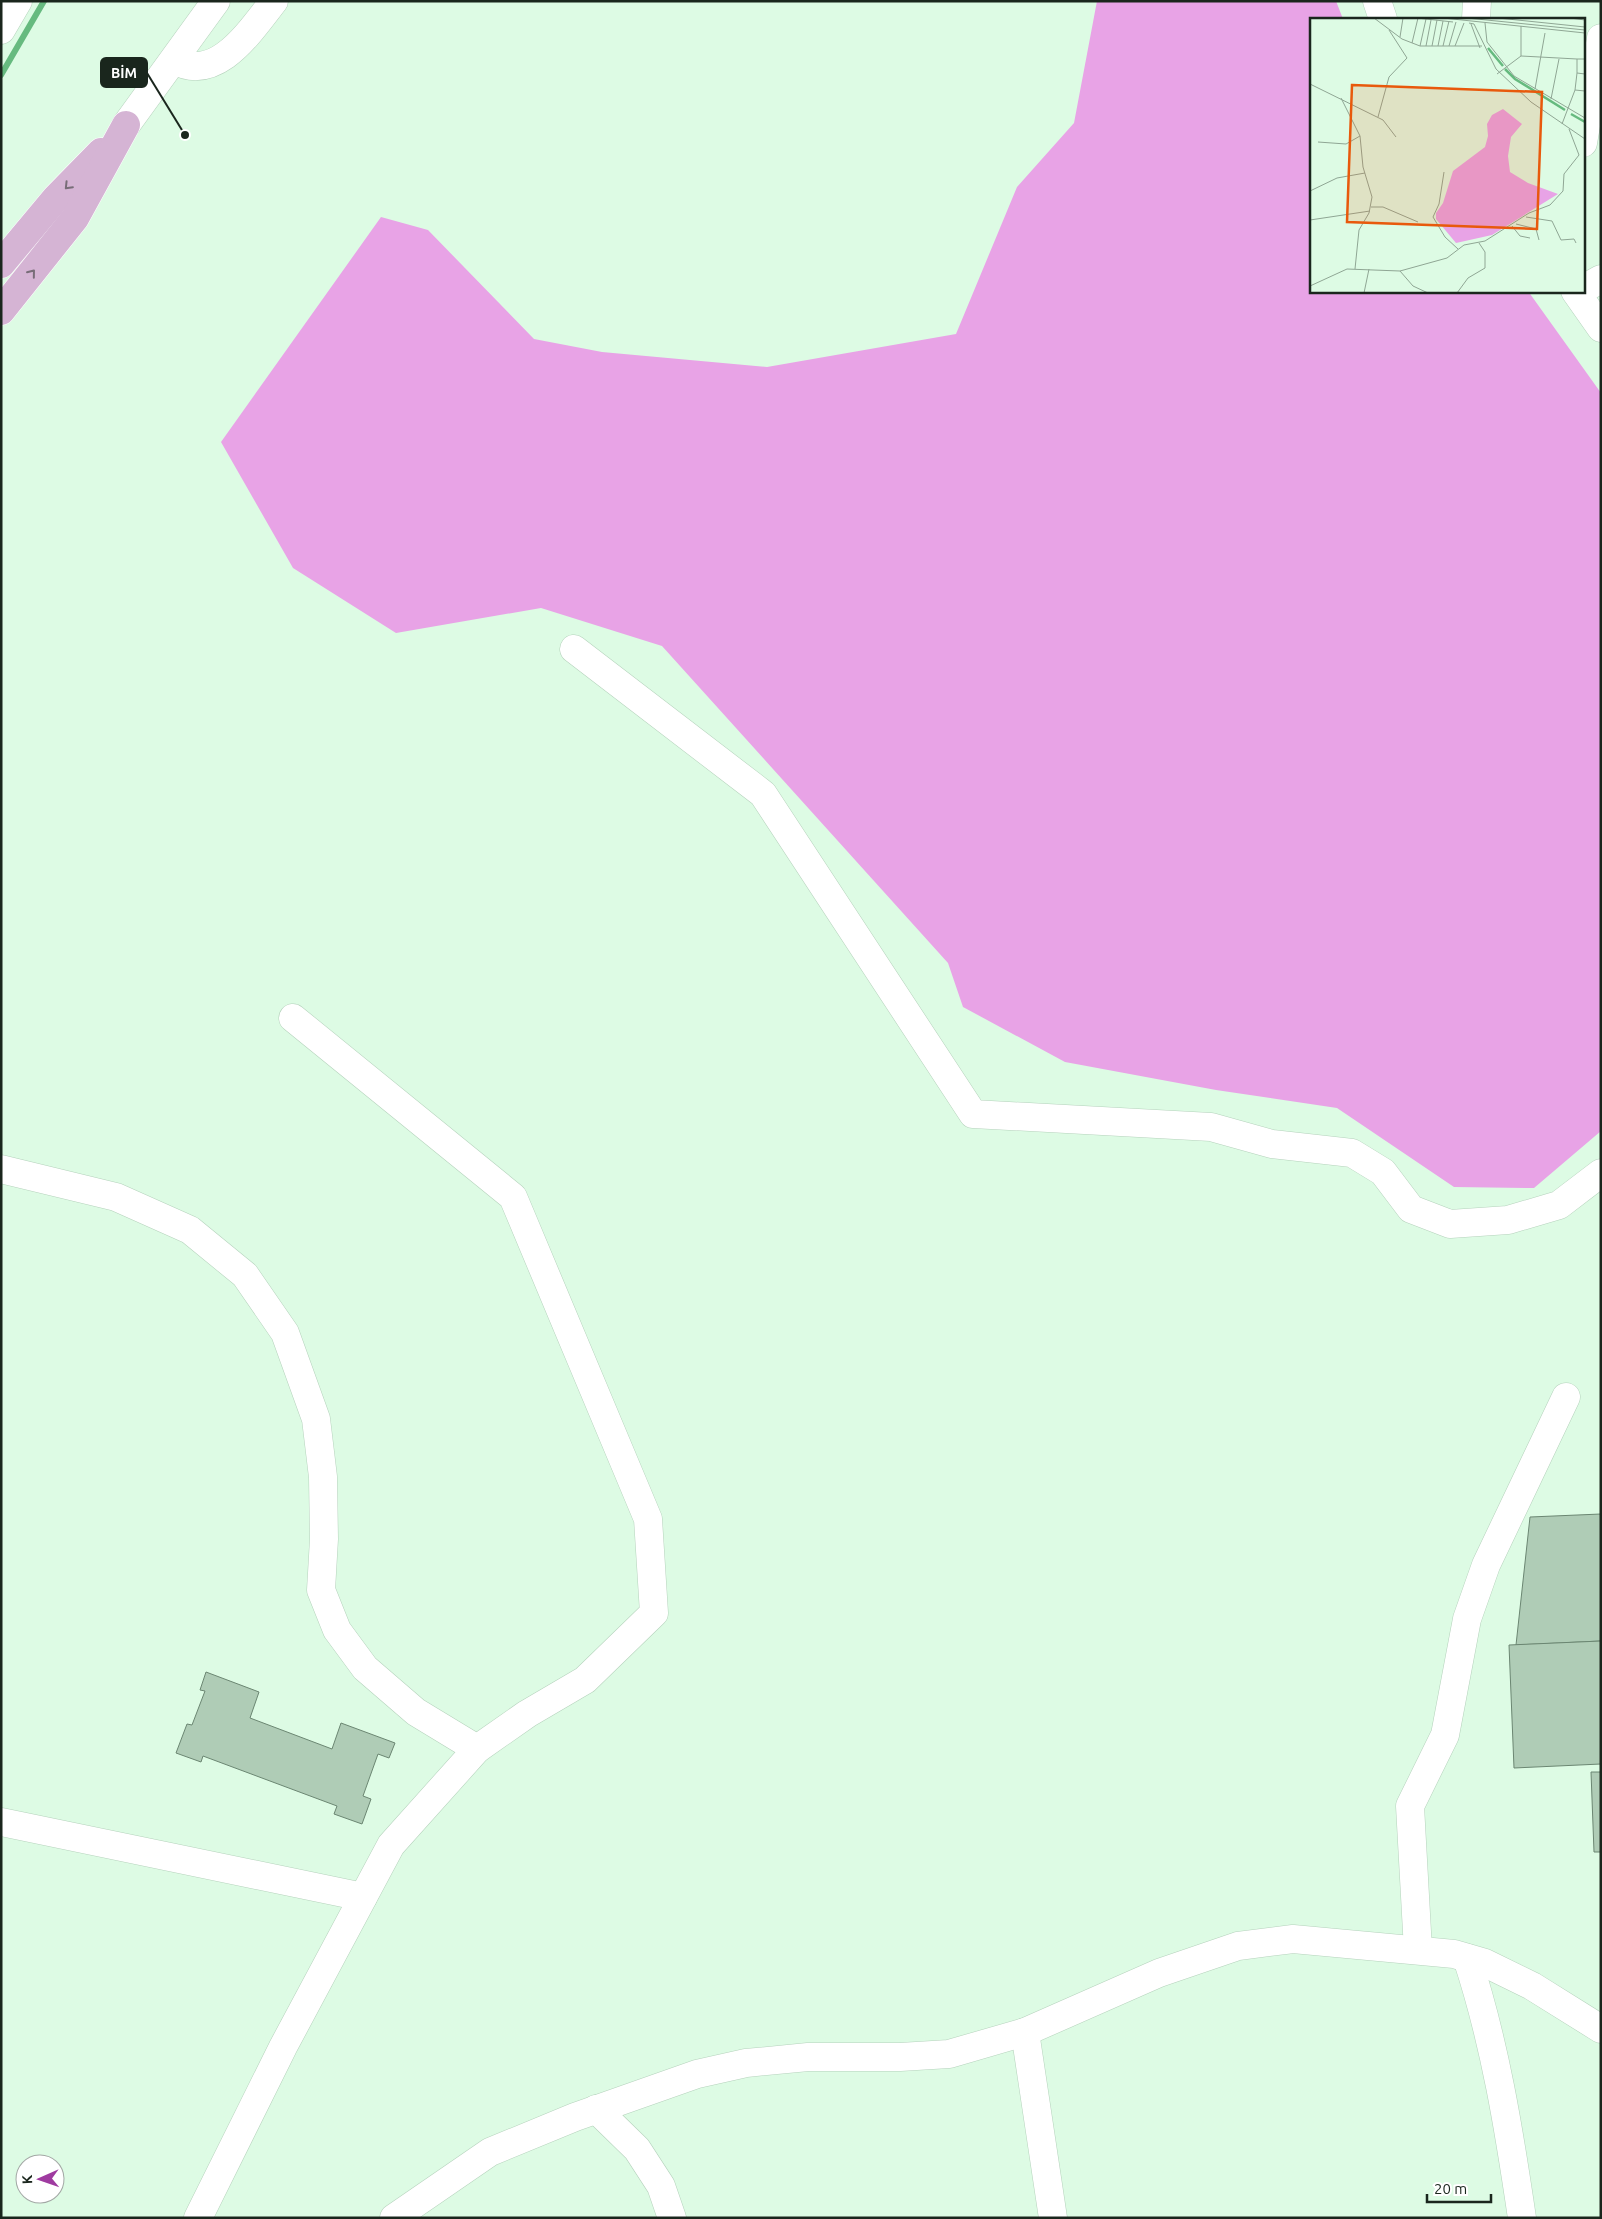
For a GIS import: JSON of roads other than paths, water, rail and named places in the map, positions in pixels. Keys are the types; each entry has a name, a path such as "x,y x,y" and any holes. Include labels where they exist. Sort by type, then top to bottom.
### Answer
{"main road":[{"path":"1,264 56,198 126,125"},
{"path":"1,311 75,218 126,125"}],"street":[{"path":"1,30 18,1"},
{"path":"126,125 216,1"},
{"path":"174,60 192,67 207,66 240,45 274,1"},
{"path":"1377,1 1383,18"},
{"path":"1476,18 1477,1"},
{"path":"1584,137 1601,38"},
{"path":"1584,288 1601,280"},
{"path":"1580,292 1601,328"},
{"path":"574,649 763,794 973,1114 1210,1127 1272,1144 1352,1153 1383,1172 1411,1209 1450,1224 1508,1220 1559,1205 1601,1173"},
{"path":"198,2218 283,2047 391,1845 476,1749 527,1714 585,1680 654,1613 648,1519 513,1197 293,1018"},
{"path":"1,1169 116,1197 190,1230 245,1275 285,1333 316,1419 323,1478 324,1539 321,1590 337,1630 365,1668 416,1712 476,1749"},
{"path":"1418,1950 1410,1806 1445,1735 1467,1619 1486,1565 1566,1397"},
{"path":"1,1822 363,1897"},
{"path":"394,2218 490,2152 596,2110 696,2074 746,2063 808,2056 900,2057 949,2054 1025,2032 1159,1973 1238,1946 1294,1939 1454,1954 1485,1963 1532,1986 1601,2029"},
{"path":"1467,1958 1484,2011 1508,2120 1522,2218"},
{"path":"1025,2032 1053,2218"},
{"path":"596,2110 638,2149 661,2186 672,2218"}],"waterway":[{"path":"1,75 44,1"}],"place":[{"name":"BİM","path":"185,135"}]}
